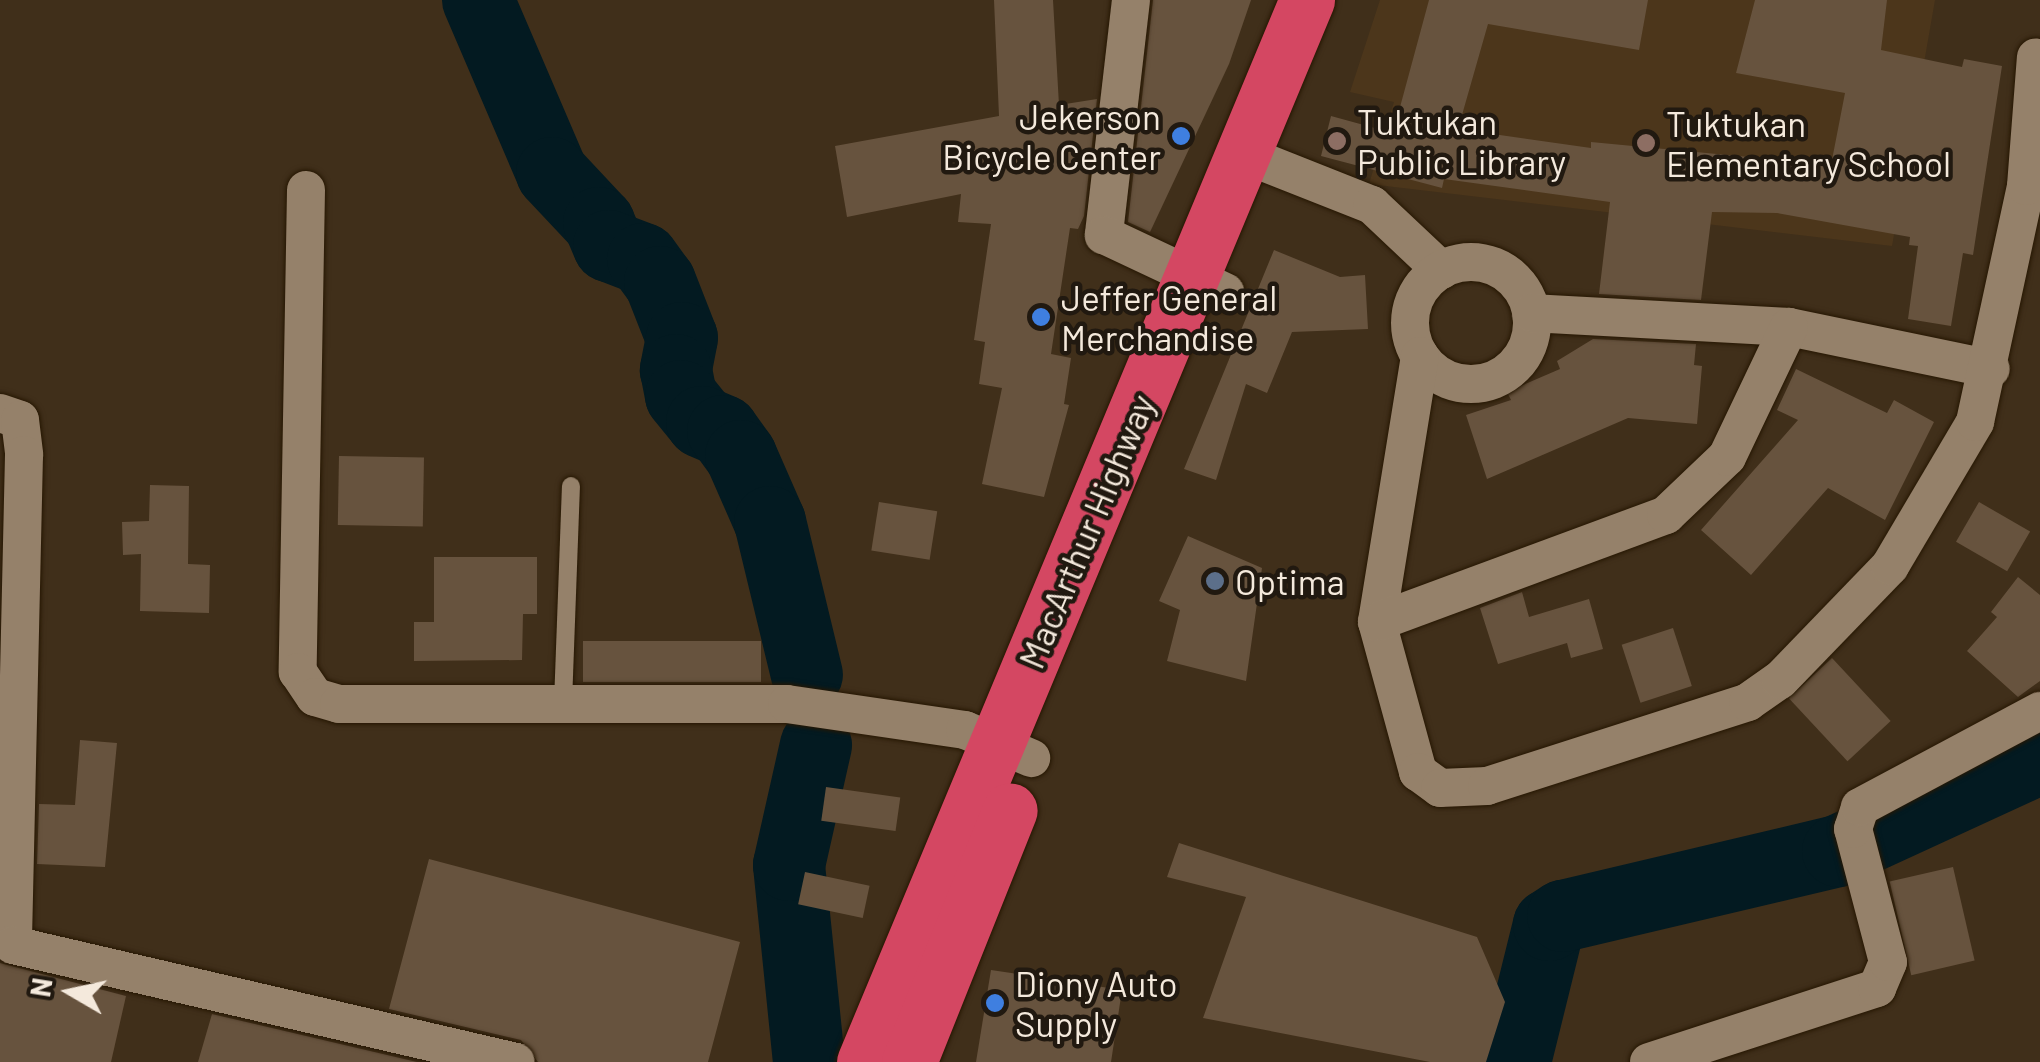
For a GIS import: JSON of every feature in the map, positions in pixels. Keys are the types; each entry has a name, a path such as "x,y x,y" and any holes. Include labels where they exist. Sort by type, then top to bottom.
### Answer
{"highway":[{"name":"MacArthur Highway","path":"1260,160 1307,0"},
{"name":"MacArthur Highway","path":"864,1062 1014,750 1260,160 1344,0"},
{"name":"MacArthur Highway","path":"908,1062 1014,750"}],"street":[{"path":"1131,0 1104,236 1209,285"},
{"path":"1420,356 1377,622 1418,772 1440,788 1487,786 1748,702 1780,680 1890,566 1975,422 1991,369 2026,186 2036,57"},
{"path":"1260,160 1372,205 1441,270"},
{"path":"306,190 298,672 316,697 339,704 787,704 964,730 1014,750"},
{"path":"1482,262 1505,272 1520,286 1530,314 1527,348 1496,380 1466,385 1445,379 1420,356 1412,336 1413,309 1441,270 1482,262"},
{"path":"1530,314 1789,327 1991,369"},
{"path":"1377,622 1666,515 1726,458 1789,327"},
{"path":"0,413 20,420 24,455 6,944 516,1062"},
{"path":"1649,1062 1877,988 1888,962 1858,846 1860,807 2040,711"}],"lane":[{"path":"564,704 571,486"}],"shaded area":[{"name":"Tuktukan Elementary School","path":"1380,0 1935,0 1892,246 1369,184 1394,102 1350,92"}],"building":[{"path":"994,0 1053,0 1059,105 1097,99 1084,216 1078,229 1070,228 1051,354 1071,358 1064,404 1069,405 1044,497 982,484 1002,388 979,384 985,342 974,340 991,224 958,222 961,194 847,217 835,146 999,116"},
{"path":"1153,0 1251,0 1229,64 1150,232 1128,222"},
{"path":"1429,0 1648,0 1639,50 1488,24 1458,129 1591,148 1591,142 1831,165 1845,93 1736,73 1755,0 1887,0 1881,50 1962,67 1964,59 2002,66 1973,255 1963,253 1951,326 1908,319 1918,246 1909,245 1910,237 1777,213 1712,212 1701,300 1599,294 1610,202 1444,179 1442,188 1321,156 1331,116 1393,133"},
{"path":"1274,250 1340,277 1365,275 1368,329 1292,332 1267,393 1246,384 1216,480 1184,469"},
{"path":"1593,339 1696,344 1694,365 1702,366 1697,424 1628,418 1487,479 1466,415 1511,400 1507,392 1560,369 1557,361"},
{"path":"1796,369 1887,413 1894,400 1934,422 1885,520 1828,488 1751,575 1701,530 1798,420 1777,410"},
{"path":"339,456 424,457 423,526 338,525"},
{"path":"150,485 189,486 188,564 210,565 209,613 140,611 141,554 123,555 122,522 149,521"},
{"path":"879,502 937,511 930,560 871,550"},
{"path":"1979,502 2030,531 2007,571 1956,542"},
{"path":"1188,536 1262,568 1246,681 1167,661 1180,610 1159,601"},
{"path":"434,557 537,557 537,614 523,614 522,660 414,661 414,622 434,622"},
{"path":"2018,577 2040,595 2040,681 2018,697 1967,651 1997,617 1991,612"},
{"path":"1522,592 1529,617 1589,599 1603,649 1571,658 1567,643 1498,664 1480,608"},
{"path":"1673,628 1692,686 1640,703 1622,645"},
{"path":"583,641 761,641 761,682 583,682"},
{"path":"1832,658 1891,721 1848,761 1789,698"},
{"path":"80,740 117,743 105,867 37,864 39,804 75,805"},
{"path":"826,787 900,797 896,831 821,821"},
{"path":"1179,843 1477,937 1505,1002 1486,1062 1430,1062 1203,1018 1246,897 1167,877"},
{"path":"429,859 740,942 708,1062 538,1062 521,1040 389,1009"},
{"path":"1953,867 1975,961 1911,975 1890,882"},
{"path":"805,872 870,886 863,918 798,904"},
{"path":"0,963 126,996 111,1062 0,1062"},
{"path":"991,970 1122,990 1111,1062 976,1062"},
{"path":"212,1014 417,1062 198,1062"}],"waterway":[{"path":"478,0 552,173 599,223 609,246 643,259 660,282 682,338 676,370 681,396 702,422 723,431 741,456 770,522 807,675"},
{"path":"809,1062 789,865 816,745"},
{"path":"1515,1062 1549,925 1563,916 1838,851 2040,758"}],"place":[{"name":"Jekerson Bicycle Center","path":"1181,136"},
{"name":"Tuktukan Public Library","path":"1337,141"},
{"name":"Tuktukan Elementary School","path":"1646,143"},
{"name":"Jeffer General Merchandise","path":"1041,317"},
{"name":"Optima","path":"1215,581"},
{"name":"Diony Auto Supply","path":"995,1003"}]}
